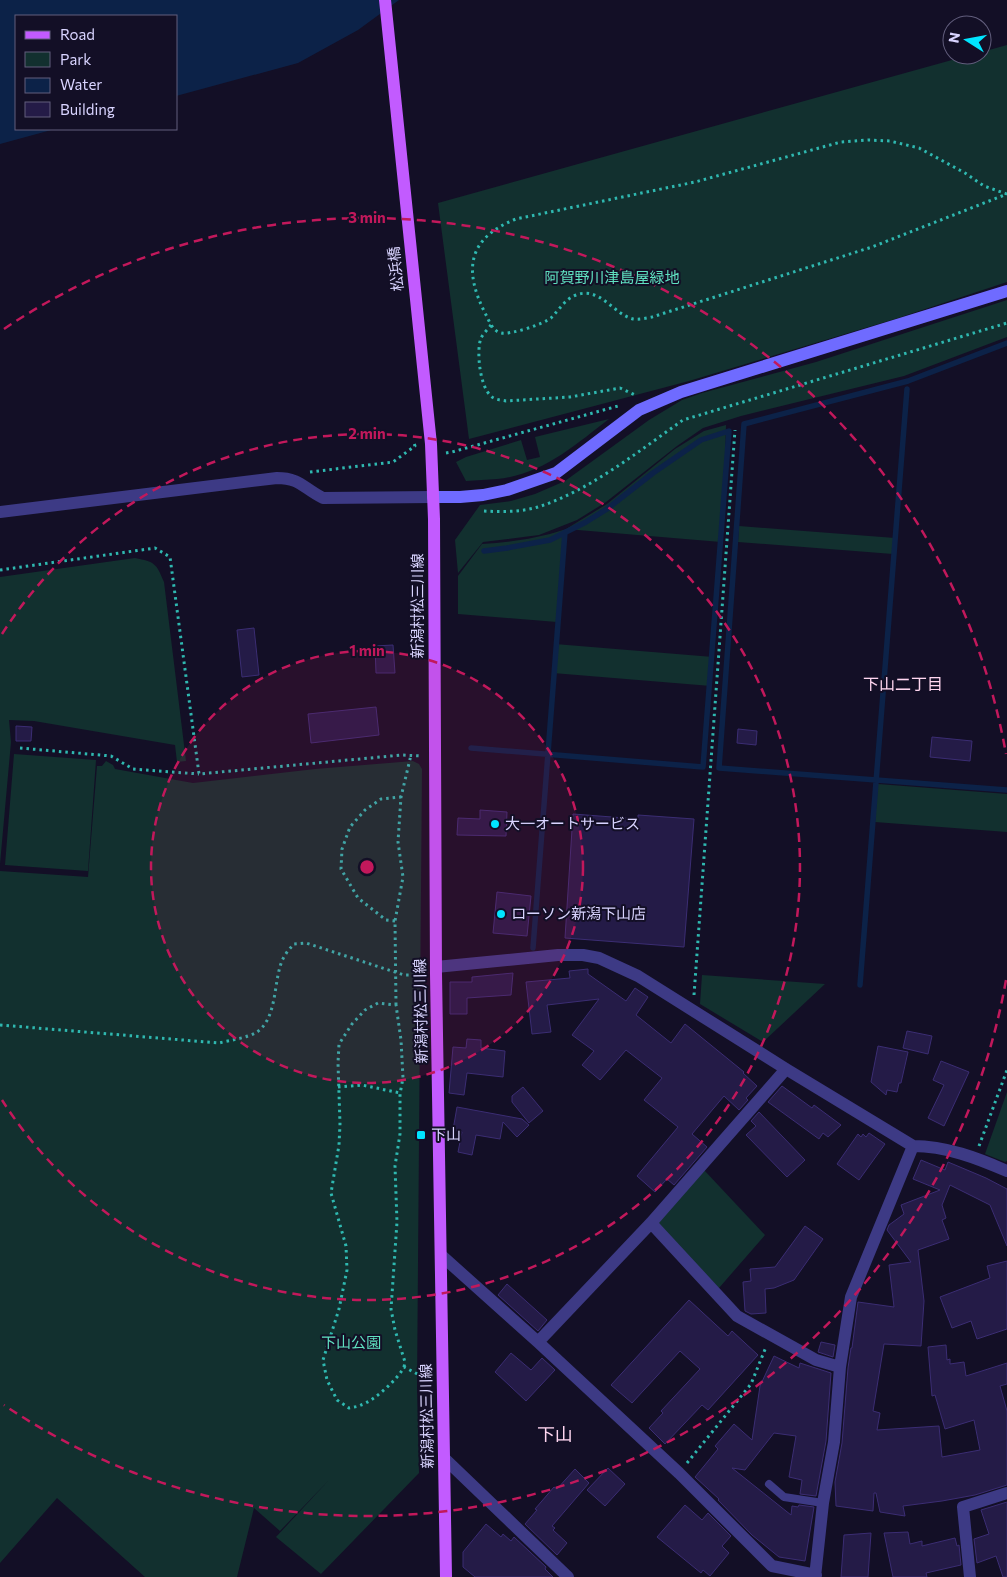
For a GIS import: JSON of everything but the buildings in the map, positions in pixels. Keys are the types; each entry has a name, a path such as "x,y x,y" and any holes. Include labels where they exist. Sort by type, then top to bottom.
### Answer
{"main road":[{"name":"松浜橋","path":"385,0 431,444"},
{"name":"新潟村松三川線","path":"431,444 436,756 436,971 446,1577"}],"street":[{"path":"0,512 277,478 297,480 310,492 322,498 460,498 506,490 556,473 639,410 681,392 1007,291"},
{"path":"0,503 25,509"},
{"path":"436,971 558,955 583,955 599,958 630,972 913,1146 931,1146 975,1158 1007,1171"},
{"path":"538,1342 651,1223 786,1069"},
{"path":"442,1256 679,1473 772,1566 815,1576 822,1503 834,1442 840,1367 851,1297 913,1146"},
{"path":"651,1223 737,1316 816,1360 840,1367"},
{"path":"444,1458 568,1577"},
{"path":"970,1577 962,1506 1007,1493"}],"lane":[{"path":"769,1484 784,1497 822,1503"}],"path":[{"path":"890,141 919,148 965,173 984,186 1007,194 872,247 652,317 635,319 623,314 599,296 585,293 575,295 567,300 549,319 504,334 496,332 491,326 473,285 472,263 481,243 493,231 516,219 695,182 841,142 890,141"},
{"path":"482,512 524,510 559,499 581,488 682,420 1007,323"},
{"path":"491,326 482,337 479,347 479,360 485,389 498,400 570,397 620,388 654,404"},
{"path":"443,453 623,404"},
{"path":"693,1011 735,430"},
{"path":"297,480 303,474 312,471 393,462 415,446"},
{"path":"0,570 155,548 170,557 199,774"},
{"path":"20,748 111,756 133,769 199,774 411,756 436,756"},
{"path":"396,1005 378,1003 365,1010 352,1024 339,1044 338,1087 340,1124 331,1193 346,1246 347,1270 339,1309 323,1360 327,1380 337,1400 349,1408 363,1405 386,1388 400,1375 405,1362 391,1309 397,1222 395,1166 400,1134 400,1092 403,1078 396,1005 395,921 403,877 398,842 401,797 411,756"},
{"path":"395,921 386,920 358,898 341,869 342,848 350,827 365,810 381,799 401,797"},
{"path":"0,1025 220,1043 256,1032 264,1025 272,1006 280,965 294,944 306,943 404,975 436,971"},
{"path":"975,1158 1007,1070"},
{"path":"338,1087 362,1085 400,1092"},
{"path":"679,1473 751,1384 771,1335"},
{"path":"404,1367 423,1377"}],"green space":[{"name":"阿賀野川津島屋緑地","path":"1007,45 1007,282 895,319 689,381 469,439 438,203 942,63 942,65 992,65 992,49"},
{"path":"1007,300 1007,337 904,376 741,416 703,428 606,502 577,520 539,535 483,542 458,573 455,540 480,505 511,501 535,494 565,481 649,420 682,400 816,362"},
{"path":"609,419 557,457 529,472 497,479 466,481 456,462 466,457 521,440 527,460 540,457 535,437"},
{"path":"726,425 726,471 721,542 566,529 607,504 675,449 704,431"},
{"path":"739,526 895,538 893,554 738,542"},
{"path":"563,530 557,622 458,614 458,576 482,544 523,540"},
{"path":"135,558 154,564 164,582 186,761 177,762 175,745 34,721 9,720 11,742 0,864 0,577"},
{"path":"555,644 713,657 711,686 553,673"},
{"path":"14,754 96,760 88,871 5,865"},
{"name":"下山公園","path":"106,761 113,765 115,769 193,783 315,769 413,761 419,764 422,769 417,1388 419,1473 321,1574 276,1537 329,1480 280,1531 254,1508 237,1577 145,1577 57,1498 0,1563 0,871 88,877 97,766 102,766"},
{"path":"878,784 1007,794 1007,832 875,822"},
{"path":"702,975 825,984 763,1042 700,1004"},
{"path":"1007,1092 1007,1161 1005,1162 985,1154"},
{"path":"704,1170 765,1235 719,1288 657,1223"}],"water":[{"path":"0,0 399,0 358,30 298,63 178,95 178,15 15,15 15,130 51,130 0,144"}],"waterway":[{"path":"1007,343 908,381 744,424 719,768 1007,790"},
{"path":"860,985 907,389"},
{"path":"471,748 703,767 729,431 701,440 653,473 607,509 550,540 484,551"},
{"path":"533,948 565,532"}],"place":[{"name":"大一オートサービス","path":"495,824"},
{"name":"ローソン新潟下山店","path":"501,914"},
{"name":"下山","path":"421,1135"}],"district":[{"name":"下山二丁目","path":"903,684"},
{"name":"下山","path":"555,1435"}]}
